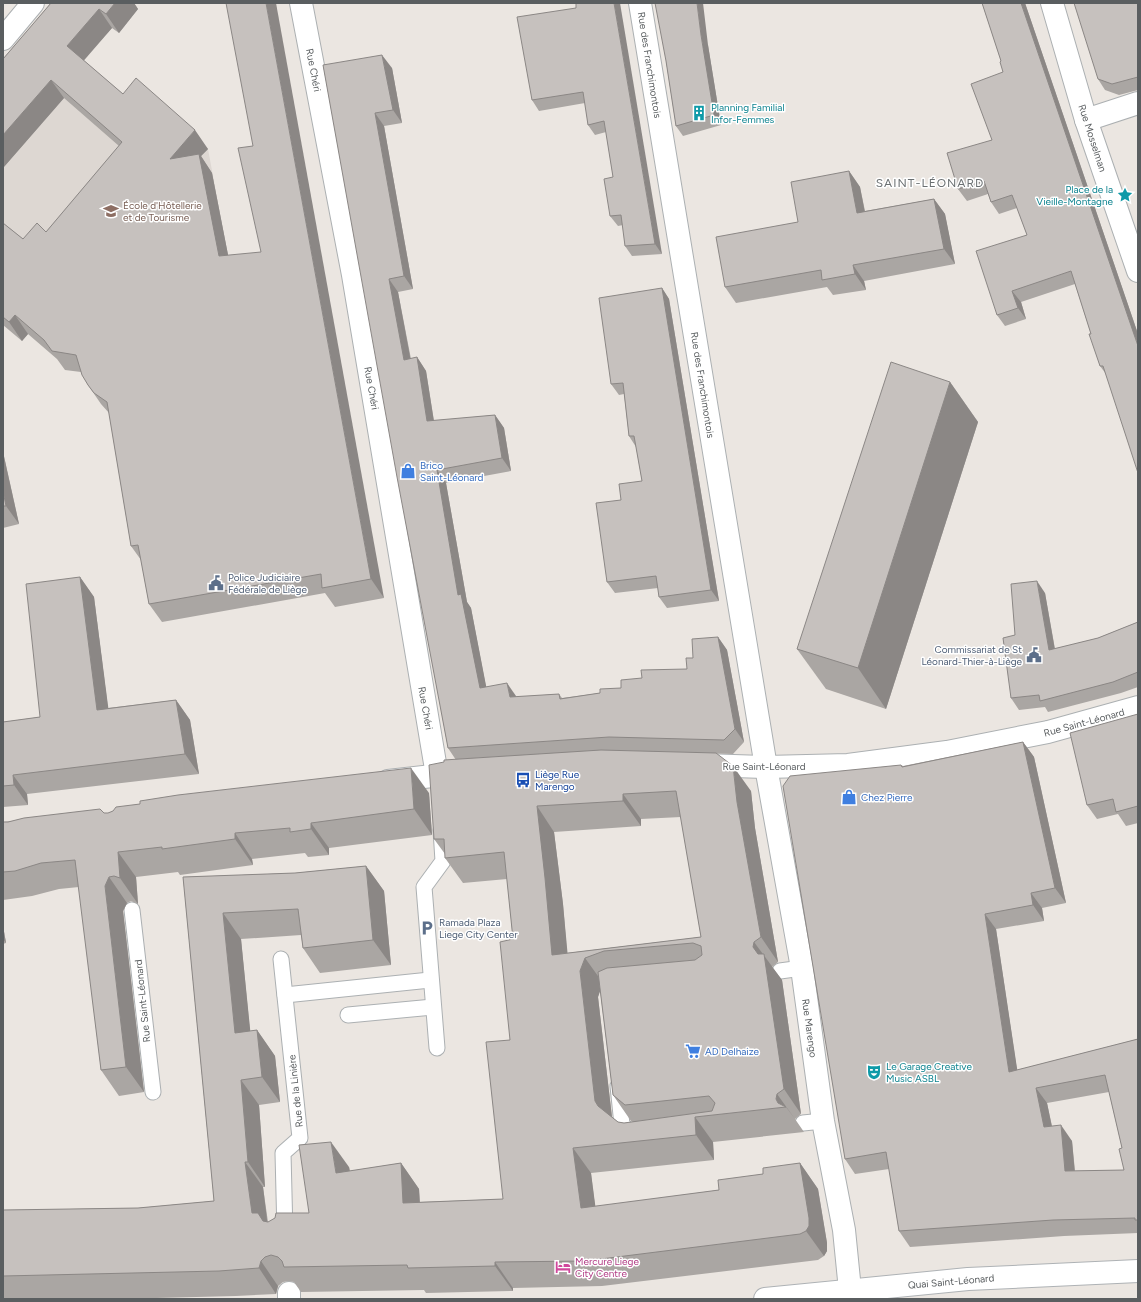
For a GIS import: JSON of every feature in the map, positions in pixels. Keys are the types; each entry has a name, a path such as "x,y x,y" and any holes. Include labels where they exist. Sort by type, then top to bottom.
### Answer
{"street":[{"path":"3,39 33,3"},
{"name":"Rue Chéri","path":"301,3 353,275 438,782"},
{"name":"Rue des Franchimontois","path":"640,3 766,767"},
{"name":"Rue Mosselman","path":"1052,3 1086,120 1138,270"},
{"path":"1086,120 1138,103"},
{"name":"Rue Saint-Léonard","path":"682,765 766,767 848,765 947,752 1048,732 1138,707"},
{"name":"Rue Marengo","path":"766,767 802,968 813,1122 844,1230 850,1290"},
{"path":"366,783 438,782 477,772"},
{"name":"Quai Saint-Léonard","path":"765,1299 975,1278 1138,1271"}],"lane":[{"path":"437,1048 430,980 424,887 443,861 440,818"},
{"name":"Rue Saint-Léonard","path":"132,910 153,1092"},
{"name":"Rue de la Linière","path":"281,959 300,1138 283,1153 285,1239"},
{"path":"780,971 802,968"},
{"path":"285,995 430,980"},
{"path":"348,1015 433,1007"},
{"path":"617,1074 622,1125 641,1140 648,1139"}],"shaded area":[{"name":"École d'Hôtellerie et de Tourisme","path":"51,37 135,112 149,96 208,149 233,284 3,280 3,92"}],"building":[{"path":"51,3 115,3 106,14 99,9 67,46 123,94 136,78 195,130 170,159 199,154 219,256 261,252 238,148 253,146 226,3 266,3 371,579 322,588 321,574 149,604 138,545 131,546 107,402 94,393 88,385 82,375 76,355 52,351 44,340 15,315 9,322 3,317 3,223 23,239 37,223 46,232 122,142 51,80 3,135 3,59"},
{"path":"576,3 614,3 655,244 625,246 621,215 610,216 604,179 613,177 604,121 588,125 583,92 532,100 517,17 576,8"},
{"path":"655,3 697,3 714,115 676,126"},
{"path":"982,3 1021,3 1138,346 1138,473 1103,366 1100,366 1089,334 1091,334 1071,271 1012,291 1018,308 997,315 976,251 1027,235 1012,195 991,202 984,181 958,189 947,153 992,140 971,84 1003,72 1001,61"},
{"path":"1074,3 1138,3 1138,77 1112,84 1098,79"},
{"path":"382,55 393,110 375,113 404,276 389,279 404,360 417,357 427,421 495,415 502,458 437,470 458,595 461,594 480,688 507,683 510,697 559,694 560,699 600,693 600,689 621,688 621,680 642,678 641,670 687,669 686,658 693,658 692,639 718,637 735,729 724,740 609,737 448,748 397,477 323,65"},
{"path":"849,171 857,213 934,199 944,249 853,265 855,274 822,280 821,270 725,287 716,237 798,222 791,182"},
{"path":"662,288 711,590 659,597 656,576 607,582 596,503 621,500 619,484 642,481 634,436 629,436 623,383 611,384 599,298"},
{"path":"891,362 950,382 858,668 797,649"},
{"path":"3,491 6,506 3,506"},
{"path":"80,577 97,710 176,700 185,754 13,775 14,785 3,786 3,722 40,717 26,584"},
{"name":"Commissariat de St Léonard-Thier-à-Liège","path":"1037,581 1049,650 1098,638 1138,622 1138,672 1113,682 1040,701 1039,695 1011,698 1003,638 1015,635 1011,584"},
{"path":"1138,714 1138,806 1116,812 1113,799 1087,805 1070,733"},
{"path":"1023,742 1055,888 1031,893 1033,905 985,914 1009,1072 1138,1039 1138,1220 1135,1220 1135,1218 1053,1220 899,1231 886,1152 845,1159 783,786 790,776 901,765 902,767","holes":["1105,1075 1122,1148 1119,1149 1124,1170 1065,1171 1061,1125 1044,1127 1036,1088"]},
{"path":"601,750 716,753 733,766 737,802 761,937 754,942 753,947 758,954 764,954 784,1089 777,1094 776,1099 778,1103 786,1107 695,1117 696,1135 573,1148 581,1208 719,1190 718,1180 763,1174 763,1168 800,1163 809,1218 809,1226 806,1231 800,1234 585,1261 495,1262 495,1266 408,1268 407,1265 284,1267 282,1261 278,1257 271,1255 265,1257 261,1261 259,1268 219,1271 3,1276 3,1210 138,1208 214,1201 183,877 295,873 366,866 373,940 303,948 298,909 223,913 235,1033 257,1030 262,1077 241,1080 248,1162 245,1162 252,1213 258,1213 263,1221 268,1222 275,1218 276,1213 309,1213 299,1145 331,1142 336,1173 401,1163 403,1203 503,1199 486,1042 510,1040 500,942 513,939 504,852 445,858 444,839 434,839 429,765 444,762 444,760","holes":["676,791 701,937 552,955 537,806 623,801 623,794","693,943 701,946 702,955 695,960 607,968 598,972 613,1095 625,1105 709,1096 715,1103 712,1111 624,1123 618,1122 598,1106 595,1101 580,971 585,958 604,951"]},
{"path":"411,768 414,809 311,823 311,829 290,832 290,828 235,833 235,839 162,849 162,847 118,852 120,878 114,876 109,877 105,886 126,1067 101,1070 75,860 41,863 15,871 3,872 3,822 100,809 104,813 108,813 113,811 116,807 140,804 140,801 178,795"}],"place":[{"name":"Planning Familial Infor-Femmes","path":"699,113"},
{"name":"Place de la Vieille-Montagne","path":"1125,195"},
{"name":"École d'Hôtellerie et de Tourisme","path":"111,211"},
{"name":"Brico Saint-Léonard","path":"408,471"},
{"name":"Police Judiciaire Fédérale de Liège","path":"216,583"},
{"name":"Commissariat de St Léonard-Thier-à-Liège","path":"1034,655"},
{"name":"Liège Rue Marengo","path":"523,780"},
{"name":"Chez Pierre","path":"849,797"},
{"name":"Ramada Plaza Liege City Center","path":"427,928"},
{"name":"AD Delhaize","path":"693,1051"},
{"name":"Le Garage Creative Music ASBL","path":"874,1072"},
{"name":"Mercure Liege City Centre","path":"563,1267"}],"district":[{"name":"SAINT-LÉONARD","path":"930,183"}]}
